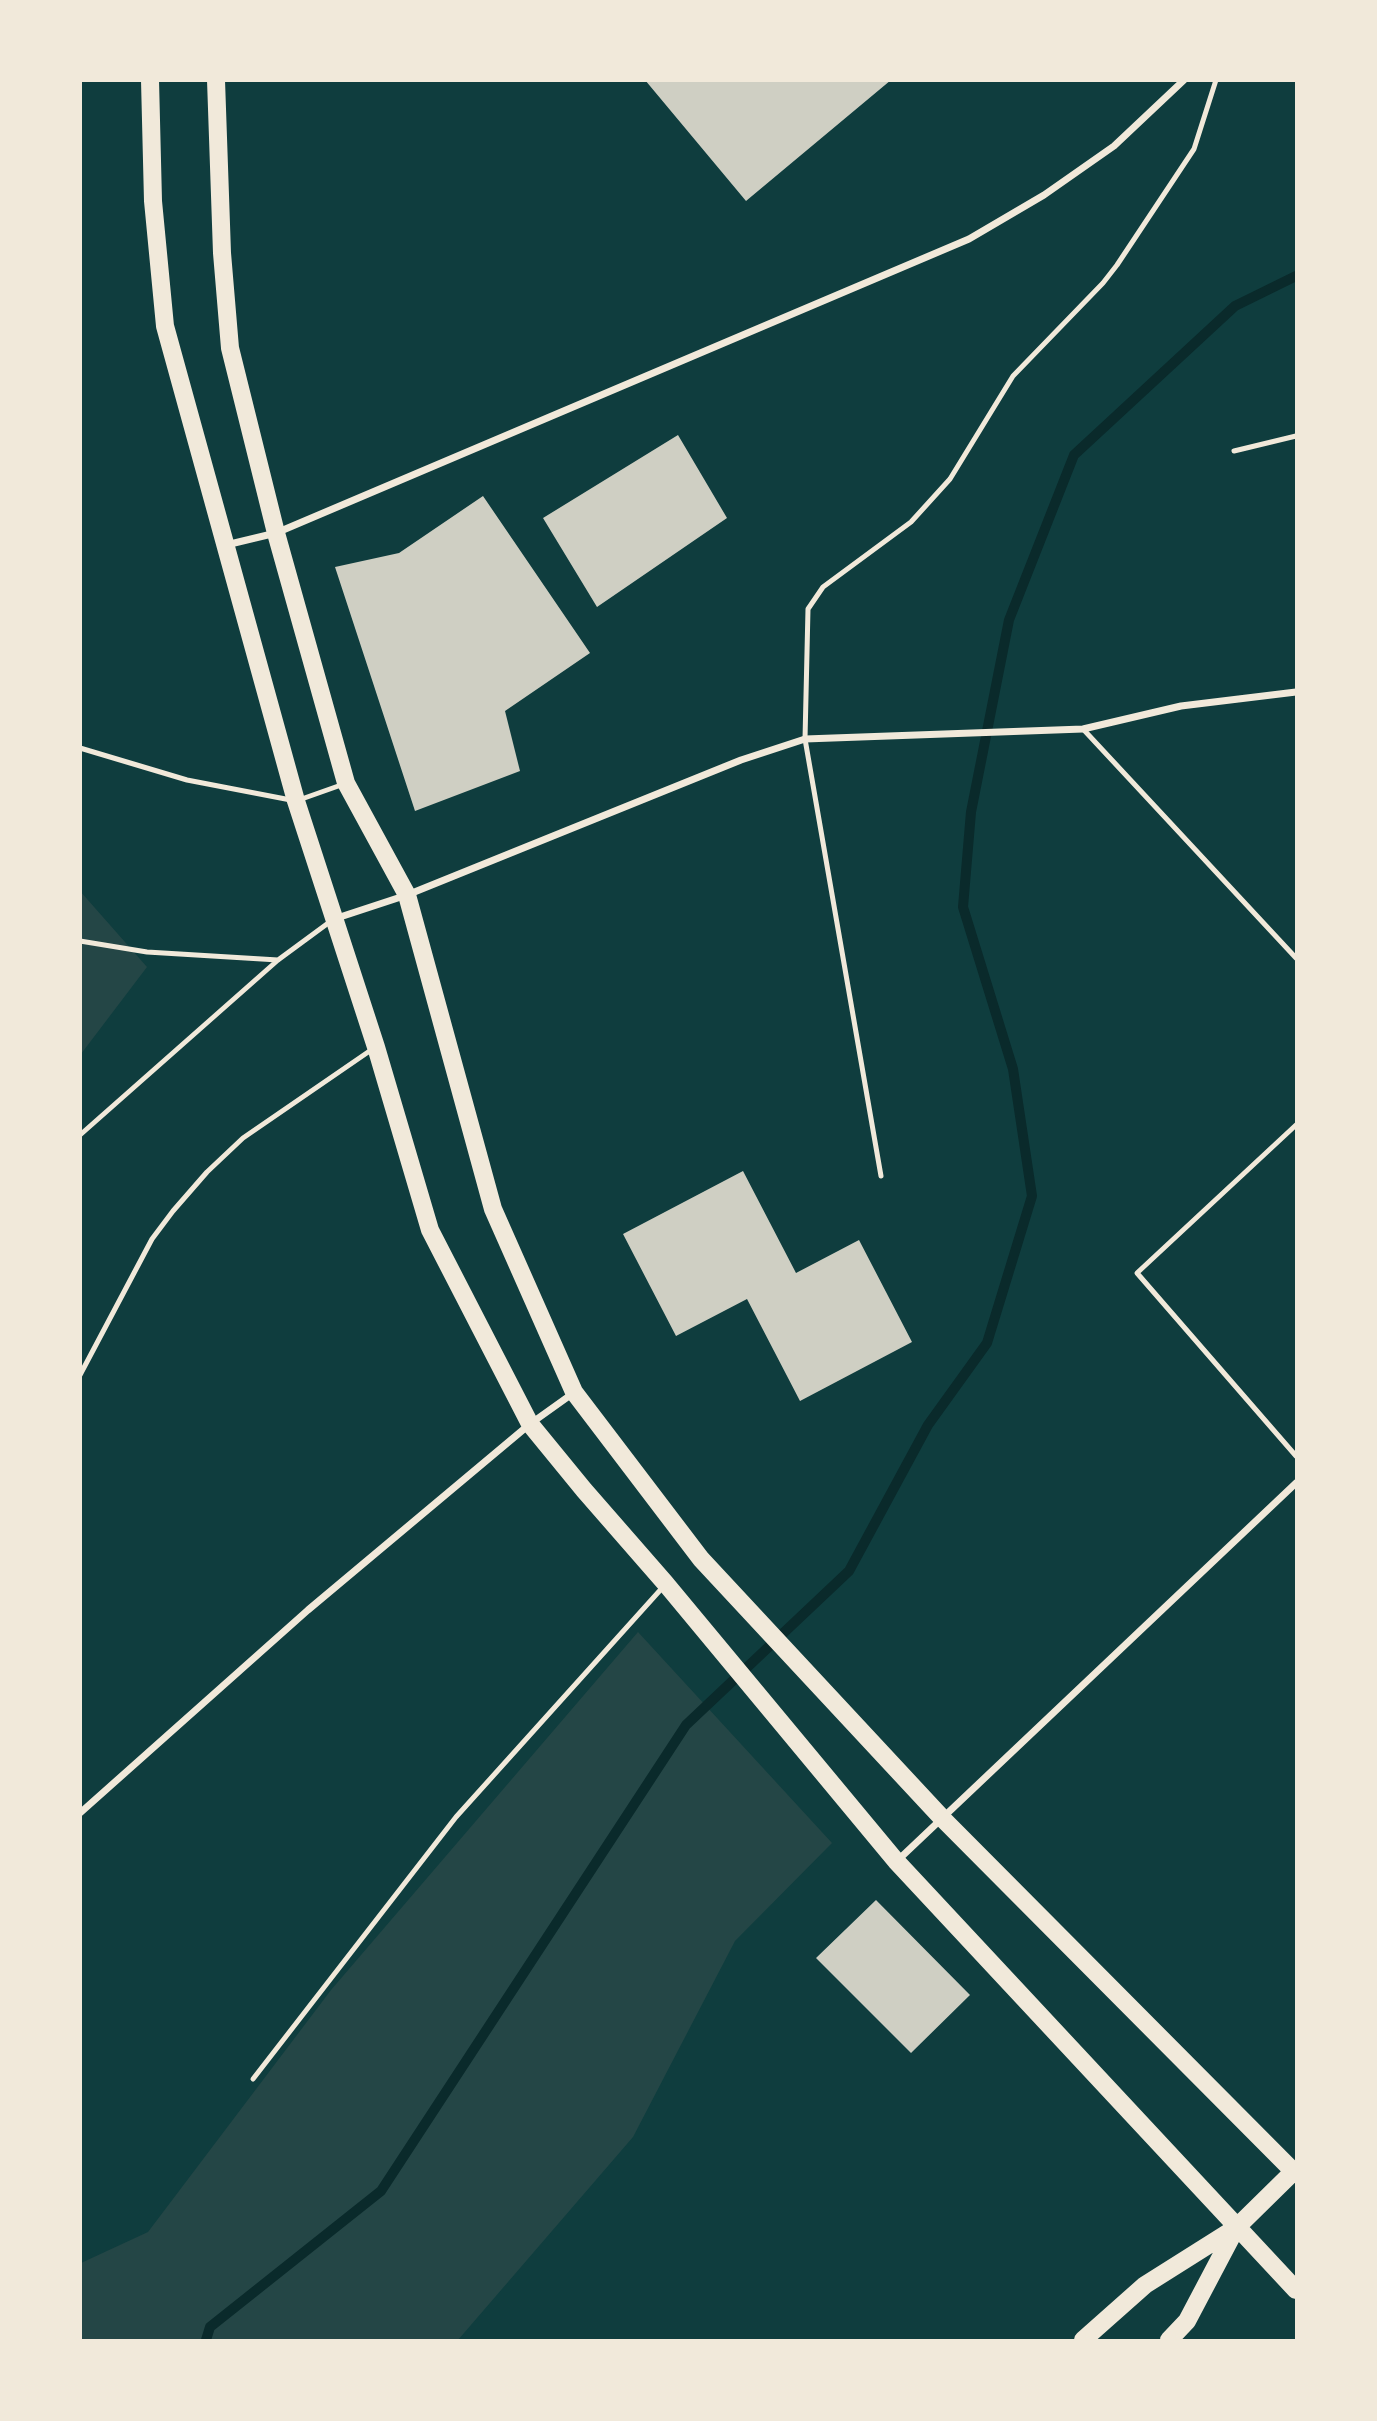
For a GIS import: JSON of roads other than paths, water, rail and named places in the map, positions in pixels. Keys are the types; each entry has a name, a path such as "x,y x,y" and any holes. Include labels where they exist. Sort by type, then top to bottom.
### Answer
{"main road":[{"path":"150,80 153,201 165,326 296,801 376,1047 430,1230 530,1423 896,1861 1297,2290"},
{"path":"216,80 222,253 230,348 276,533 346,783 407,895 493,1209 574,1392 701,1559 942,1818 1295,2172 1237,2227 1145,2285 1083,2340"},
{"path":"1169,2340 1186,2321 1237,2227"}],"street":[{"path":"226,545 276,533 969,239 1044,195 1114,146 1184,80"},
{"path":"335,919 407,895 728,765 805,739 1083,729 1181,706 1297,692"},
{"path":"80,1813 308,1610 530,1423 574,1392"},
{"path":"896,1861 1297,1483"}],"lane":[{"path":"881,1176 805,739 808,609 823,586 912,522 943,488 1013,376 1103,284 1194,149 1216,80"},
{"path":"1234,451 1297,436"},
{"path":"1083,729 1297,958"},
{"path":"80,748 187,780 296,801 346,783"},
{"path":"80,1135 278,960 335,919"},
{"path":"80,941 147,952 278,960"},
{"path":"80,1375 152,1239 207,1172 243,1138 376,1047"},
{"path":"1297,1125 1138,1273 1297,1456"},
{"path":"253,2079 456,1817 666,1584"}],"waterway":[{"path":"206,2340 210,2327 381,2191 686,1725 849,1571 928,1425 987,1343 1032,1196 1013,1069 963,907 971,812 1009,620 1074,455 1235,306 1296,276"}]}
